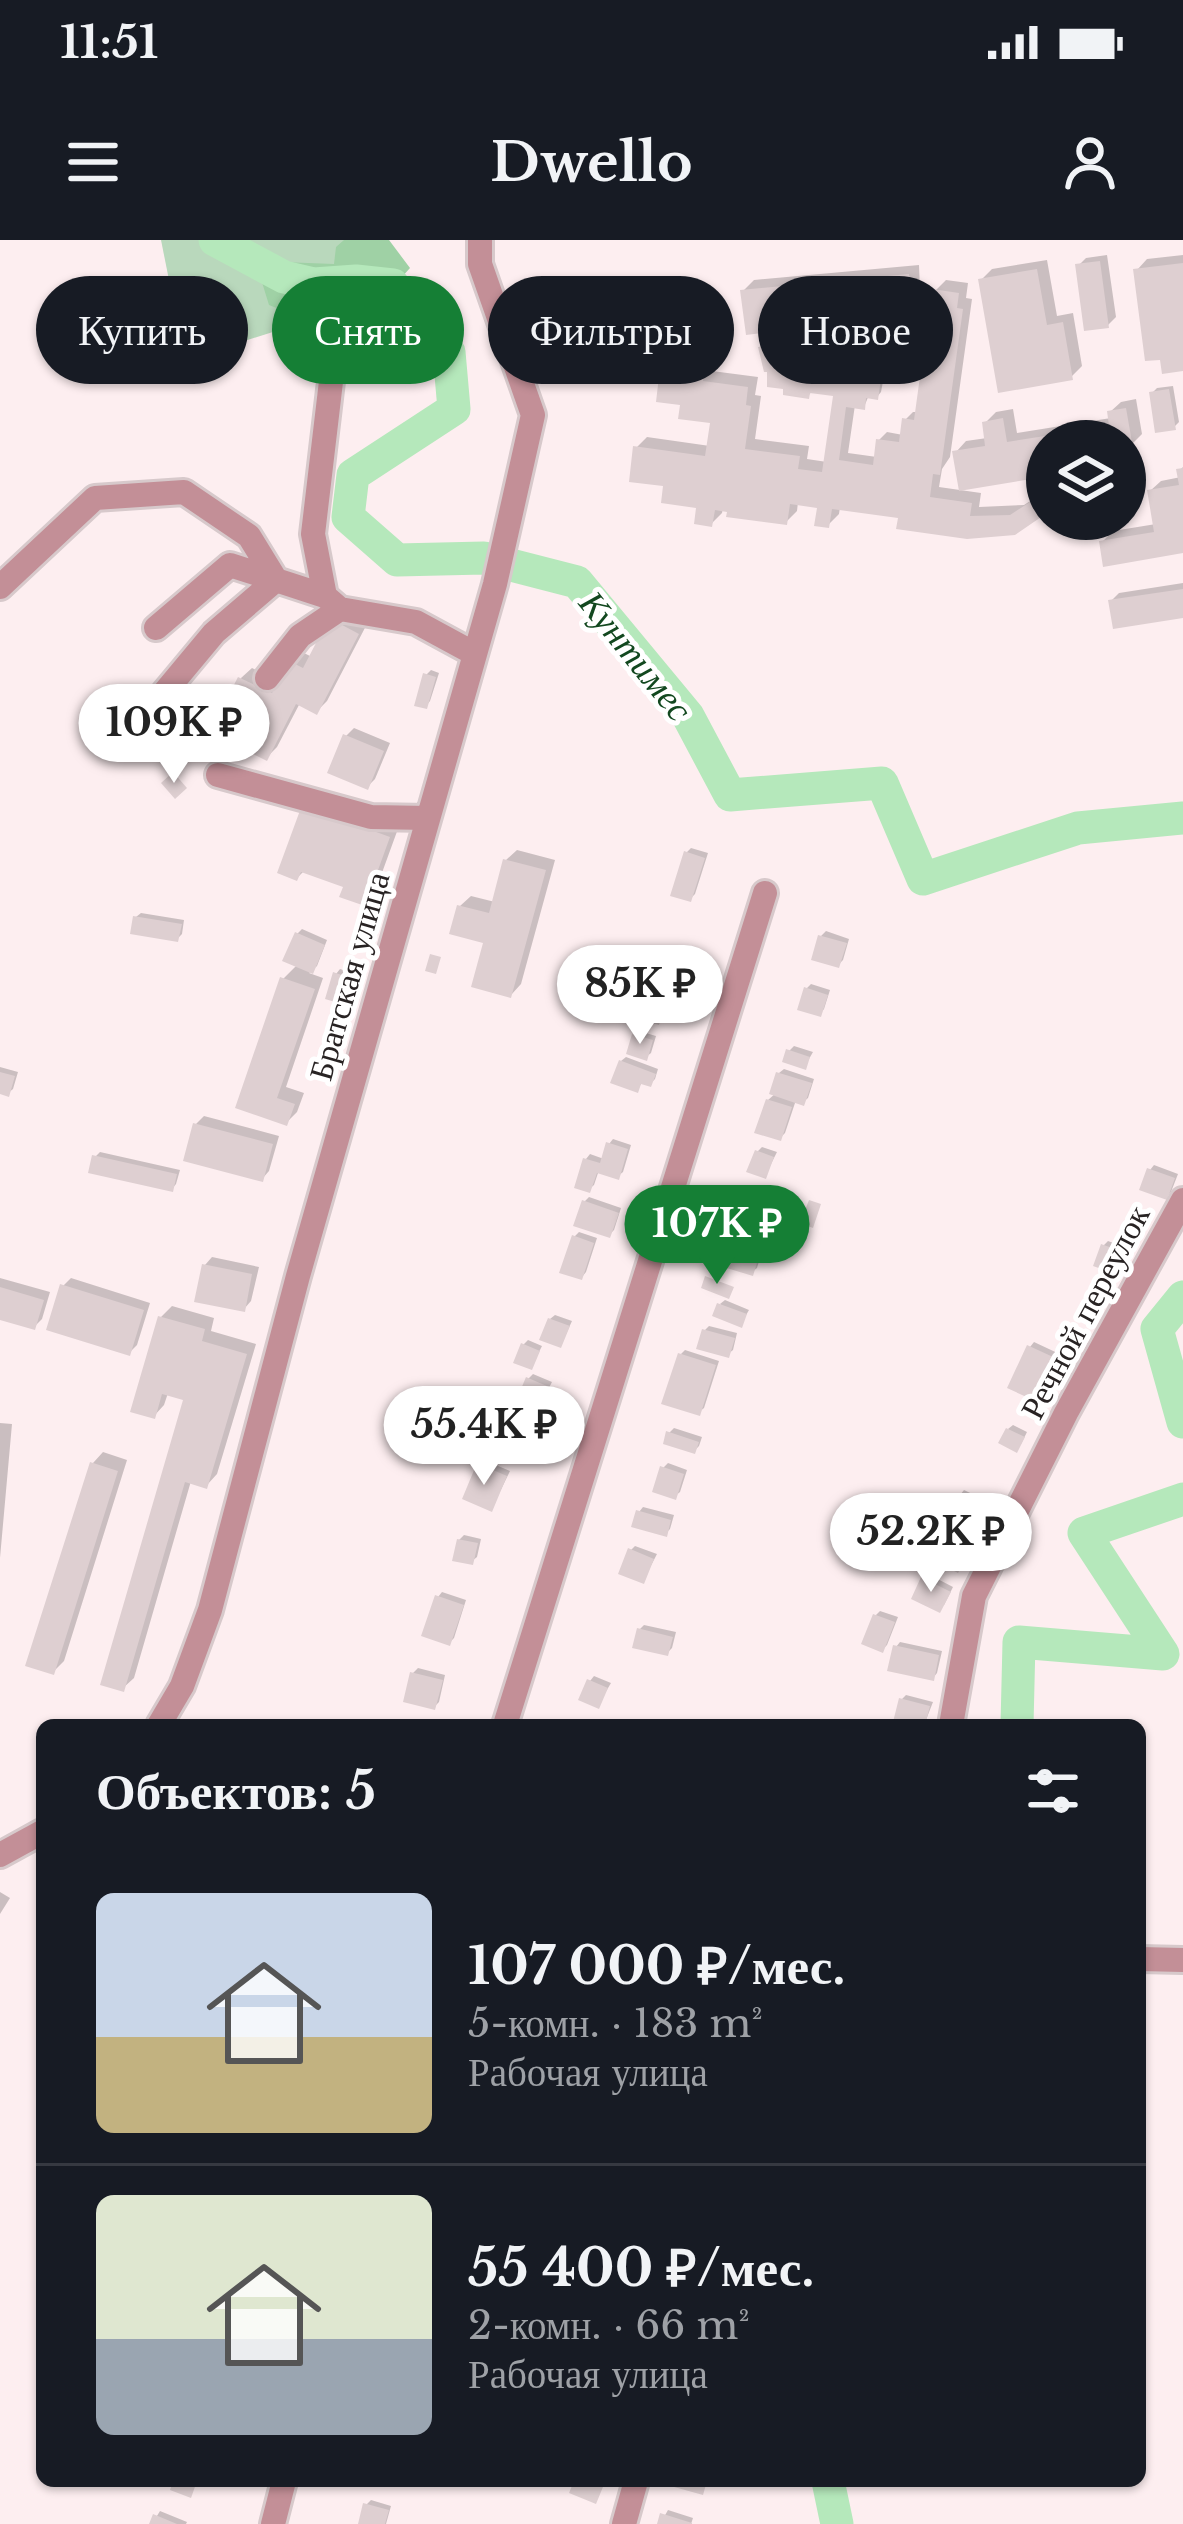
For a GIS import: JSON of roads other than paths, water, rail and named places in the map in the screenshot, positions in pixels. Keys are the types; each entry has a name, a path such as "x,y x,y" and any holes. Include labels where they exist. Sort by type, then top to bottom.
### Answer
{"street":[{"name":"Братская улица","path":"163,1719 182,1686 210,1610 298,1276 495,584 533,415 481,264 480,240"},
{"path":"331,384 313,534 332,602"},
{"path":"0,587 95,498 184,492 249,536 276,580"},
{"path":"156,628 230,565 332,602 416,622 475,654"},
{"path":"159,700 214,633 276,580"},
{"path":"267,678 332,602"},
{"path":"218,775 371,817 428,818"},
{"path":"507,1719 765,893"},
{"name":"Речной переулок","path":"952,1719 974,1596 1066,1413 1183,1200"},
{"path":"1146,1959 1183,1960"},
{"path":"272,2524 282,2487"},
{"path":"624,2524 634,2487"}],"waterway":[{"name":"Кунтимес","path":"215,240 284,277 314,284 393,285 449,352 454,409 353,475 348,517 397,560 484,558 577,582 688,716 730,795 882,783 923,879 1078,828 1183,818"},
{"name":"Кунтимес","path":"1183,1297 1157,1329 1183,1422"},
{"name":"Кунтимес","path":"1017,1719 1019,1642 1163,1654 1084,1533 1183,1499"},
{"name":"Кунтимес","path":"829,2487 837,2524"}]}
